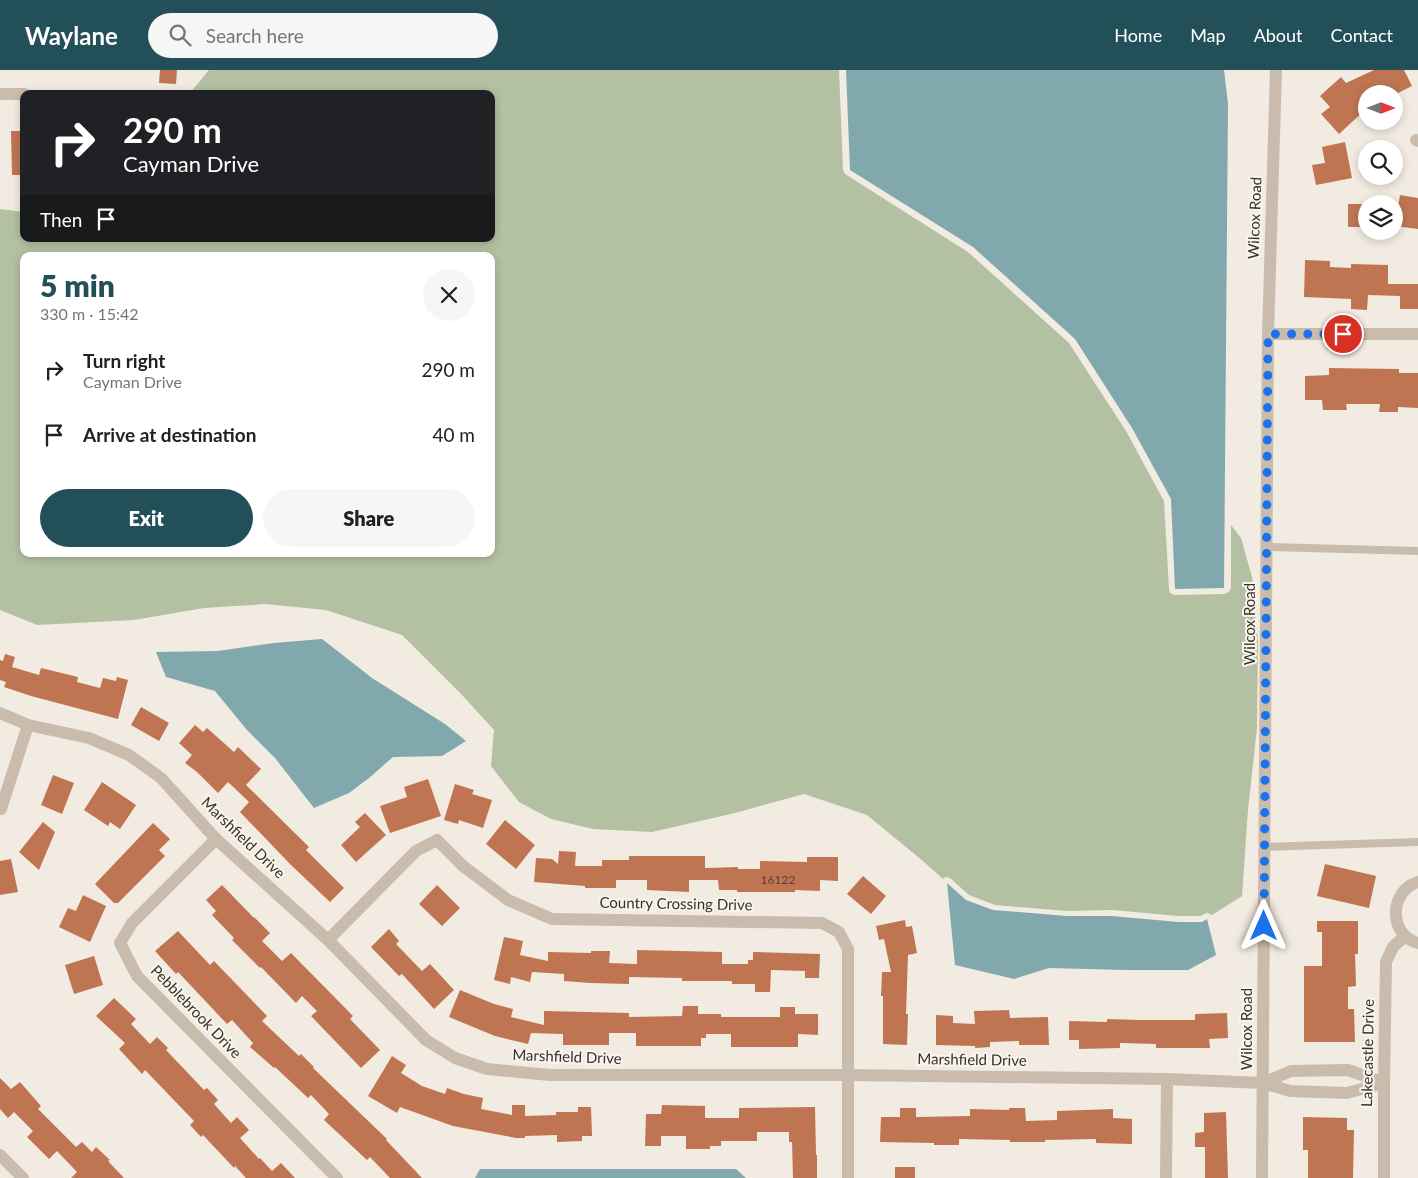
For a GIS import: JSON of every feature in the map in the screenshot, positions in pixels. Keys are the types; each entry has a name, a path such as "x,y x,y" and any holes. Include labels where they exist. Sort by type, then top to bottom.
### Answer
{"street":[{"name":"Wilcox Road","path":"1262,1178 1268,334 1276,70"},
{"path":"0,94 20,94"},
{"path":"1268,334 1418,334"},
{"name":"Marshfield Drive","path":"0,713 28,725 89,738 129,755 161,778 216,839 328,940 426,1040 454,1058 487,1069 550,1075 848,1075 1167,1079 1263,1083 1290,1090 1347,1093 1384,1082"},
{"path":"1,808 28,725"},
{"name":"Pebblebrook Drive","path":"216,839 132,923 120,943 137,976 336,1178"},
{"name":"Country Crossing Drive","path":"328,940 416,851 438,840 463,866 508,900 552,919 822,923 839,932 848,949 848,1178"},
{"path":"1418,882 1404,890 1398,898 1395,908 1399,928 1405,936 1418,943"},
{"name":"Lakecastle Drive","path":"1384,1178 1386,962 1393,947 1405,936"},
{"name":"Marshfield Drive","path":"1263,1083 1291,1071 1348,1070 1384,1082"},
{"path":"1166,1178 1167,1079"},
{"path":"0,1155 23,1178"}],"lane":[{"path":"1266,547 1418,551"},
{"path":"1264,847 1418,842"}],"green space":[{"path":"209,70 839,70 843,170 845,174 968,252 1069,343 1126,431 1164,501 1170,593 1175,595 1224,594 1229,592 1231,588 1231,525 1241,538 1252,577 1258,643 1257,728 1248,810 1242,896 1212,915 1207,913 1200,916 1178,916 1113,910 1067,911 995,905 969,895 950,878 946,877 943,879 867,815 804,794 735,813 652,832 593,829 551,819 519,802 491,766 494,730 402,635 326,610 266,604 204,608 134,620 37,625 0,610 0,209 20,212 20,242 495,242 495,90 192,90"}],"water":[{"path":"846,70 1224,70 1228,104 1224,588 1175,589 1171,499 1132,428 1075,339 973,247 850,170"},
{"path":"322,639 372,678 445,724 466,741 442,756 393,757 349,793 314,808 275,758 247,730 215,691 166,677 156,652 218,651 274,643"},
{"path":"947,883 966,900 993,910 1067,916 1112,916 1178,922 1202,922 1207,919 1216,955 1188,970 1049,968 1014,979 955,965"},
{"path":"480,1169 736,1169 746,1178 475,1178"}],"building":[{"path":"160,70 177,70 176,84 159,83"},
{"path":"1374,70 1404,70 1412,86 1403,90 1403,85 1358,85 1358,116 1339,134 1321,114 1330,107 1320,96 1341,77 1346,83"},
{"path":"11,131 20,131 20,175 12,175"},
{"path":"1345,142 1352,178 1316,185 1312,165 1325,163 1322,147"},
{"path":"1403,196 1418,198 1418,229 1403,227"},
{"path":"1348,204 1358,204 1358,227 1348,227"},
{"path":"1305,260 1330,261 1330,267 1351,268 1351,264 1388,265 1388,284 1418,284 1418,309 1400,309 1400,296 1368,295 1367,310 1351,309 1351,299 1304,297"},
{"path":"1329,368 1399,369 1399,373 1418,373 1418,408 1398,407 1398,412 1379,412 1380,404 1346,404 1347,410 1323,410 1322,400 1305,400 1305,376 1329,375"},
{"path":"5,654 15,657 12,667 39,675 41,668 78,677 77,682 100,688 103,678 116,681 117,677 128,680 118,719 4,687 6,682 0,680 0,660 3,661"},
{"path":"141,707 169,723 159,741 131,725"},
{"path":"195,725 203,732 207,728 234,752 238,747 261,769 246,785 309,847 306,850 344,888 330,902 240,812 249,802 228,782 218,793 185,763 192,755 179,743"},
{"path":"53,775 74,783 62,814 41,805"},
{"path":"428,779 441,816 390,833 380,806 407,797 404,787"},
{"path":"102,782 136,805 120,829 110,822 108,826 84,810"},
{"path":"455,784 474,790 472,794 492,800 483,828 459,820 458,824 444,820"},
{"path":"365,813 386,835 356,862 341,845 360,827 355,822"},
{"path":"505,820 535,845 516,869 486,844"},
{"path":"43,822 55,832 39,870 19,852"},
{"path":"153,823 170,839 159,850 165,856 118,903 114,903 95,884"},
{"path":"559,851 576,852 575,866 602,866 602,860 629,860 629,856 705,856 705,868 738,867 738,869 760,869 760,861 807,862 807,857 838,857 838,881 820,880 820,891 795,890 795,892 737,892 737,890 719,890 718,880 689,880 689,892 647,890 647,880 616,880 616,888 585,888 585,886 534,882 536,858 552,859 558,864"},
{"path":"11,859 18,892 0,895 0,861"},
{"path":"1325,864 1376,876 1369,908 1317,896"},
{"path":"863,876 886,896 871,914 847,894"},
{"path":"222,885 270,933 262,941 282,961 291,953 353,1016 350,1019 380,1050 361,1068 311,1016 317,1011 302,996 296,1003 232,940 234,938 212,915 216,911 206,900"},
{"path":"437,885 460,908 442,926 419,904"},
{"path":"83,895 106,906 90,942 59,927 68,908 76,911"},
{"path":"905,920 906,927 912,926 917,953 908,955 907,1045 883,1044 882,972 891,972 884,939 879,940 876,926"},
{"path":"1317,921 1358,921 1358,954 1355,954 1356,986 1348,987 1348,1009 1354,1009 1355,1042 1304,1042 1304,966 1322,966 1322,932 1317,932"},
{"path":"389,929 399,941 396,944 422,971 430,964 454,990 434,1009 402,974 399,976 371,947"},
{"path":"178,931 210,965 214,961 267,1016 262,1021 299,1056 301,1054 313,1068 387,1139 422,1178 390,1178 370,1157 367,1160 324,1120 329,1114 311,1095 308,1098 250,1047 253,1043 232,1020 227,1024 178,972 176,974 155,951"},
{"path":"504,937 523,941 520,955 548,961 548,952 591,953 591,951 610,951 609,963 637,964 637,950 722,952 722,964 748,964 748,960 753,960 753,952 820,954 819,978 805,978 805,971 771,970 770,992 755,992 755,984 732,984 732,981 682,981 682,978 629,977 629,984 590,983 564,981 564,974 532,972 530,982 511,977 510,984 494,980"},
{"path":"94,956 103,985 74,994 65,965"},
{"path":"460,990 494,1004 513,1009 511,1017 544,1025 544,1011 629,1013 629,1017 682,1016 683,1006 698,1006 698,1014 721,1014 721,1017 780,1017 780,1007 795,1007 795,1014 818,1014 818,1035 798,1034 798,1047 731,1047 731,1034 706,1034 706,1038 701,1038 701,1046 636,1046 636,1033 609,1033 609,1045 563,1045 563,1034 531,1033 528,1044 495,1036 449,1017"},
{"path":"114,998 136,1019 131,1024 150,1044 157,1037 168,1048 166,1050 204,1090 207,1088 218,1100 214,1104 231,1123 237,1117 249,1130 240,1138 259,1159 272,1171 281,1163 295,1178 246,1178 203,1135 201,1137 190,1125 194,1121 145,1070 142,1074 119,1049 125,1043 96,1016"},
{"path":"1009,1010 1010,1018 1048,1017 1049,1045 1019,1045 1019,1041 990,1042 990,1047 975,1048 975,1046 936,1045 936,1015 953,1016 953,1023 975,1024 974,1011"},
{"path":"1227,1013 1228,1038 1209,1039 1210,1048 1156,1048 1156,1044 1120,1043 1120,1048 1079,1049 1079,1040 1069,1040 1069,1021 1107,1022 1107,1019 1195,1020 1195,1014"},
{"path":"392,1056 406,1065 401,1073 422,1086 445,1094 447,1088 483,1098 481,1109 512,1115 512,1105 525,1105 525,1116 556,1115 556,1112 578,1112 578,1107 591,1107 592,1136 582,1136 582,1141 557,1142 557,1135 516,1138 453,1126 400,1107 397,1113 368,1096"},
{"path":"0,1078 11,1089 20,1082 41,1106 38,1109 76,1147 82,1142 92,1152 96,1147 110,1160 108,1161 124,1178 71,1178 77,1172 57,1151 49,1159 27,1137 33,1131 14,1112 8,1118 0,1109"},
{"path":"662,1105 705,1106 705,1118 739,1118 739,1108 815,1107 817,1178 793,1178 792,1142 789,1142 789,1132 757,1132 757,1141 721,1141 721,1146 710,1146 710,1149 686,1149 686,1136 661,1136 661,1146 645,1146 646,1114 661,1114"},
{"path":"900,1108 916,1108 916,1117 970,1116 970,1109 1009,1110 1009,1108 1025,1108 1026,1121 1057,1120 1057,1111 1113,1109 1113,1118 1132,1119 1132,1144 1096,1143 1096,1139 1010,1142 1010,1140 959,1139 959,1145 880,1142 881,1117 900,1117"},
{"path":"1226,1112 1228,1178 1205,1178 1205,1147 1195,1147 1195,1133 1204,1132 1204,1113"},
{"path":"1303,1117 1347,1118 1347,1130 1354,1130 1353,1178 1308,1178 1308,1150 1303,1150"},
{"path":"895,1167 915,1167 915,1178 895,1178"}],"route":[{"path":"1264,926 1268,334 1343,334"}]}
